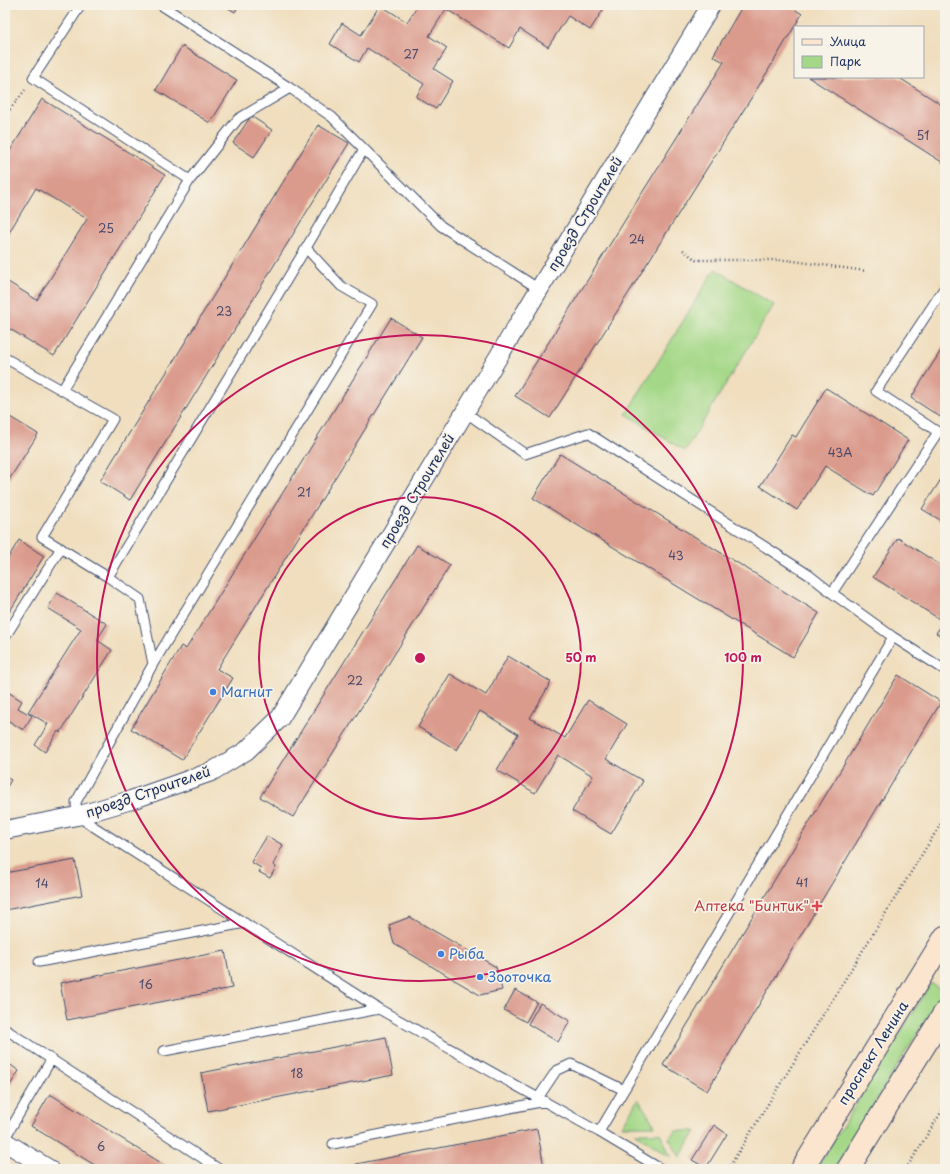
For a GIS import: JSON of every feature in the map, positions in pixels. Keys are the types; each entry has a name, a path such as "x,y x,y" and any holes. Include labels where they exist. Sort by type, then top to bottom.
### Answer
{"main road":[{"name":"проспект Ленина","path":"802,1169 945,937"},
{"path":"848,1169 945,1012"}],"street":[{"name":"проезд Строителей","path":"5,830 77,816 131,800 211,772 246,751 280,718 712,5"},
{"path":"5,1142 48,1169"}],"lane":[{"path":"81,5 33,78 190,180"},
{"path":"161,5 332,116 440,226 539,289"},
{"path":"62,390 190,180 238,119 290,88"},
{"path":"108,577 364,149"},
{"path":"306,248 341,286 372,304 153,664 76,802 77,816 379,1009 599,1132 661,1169"},
{"path":"832,593 938,432 876,391 945,287"},
{"path":"5,358 113,419 42,537 108,577 140,599 153,664"},
{"path":"465,412 525,454 588,433 810,575 832,593 893,637 945,670"},
{"path":"5,637 61,548"},
{"path":"599,1132 893,637"},
{"path":"39,962 245,923"},
{"path":"164,1051 379,1009"},
{"path":"5,1029 219,1169"},
{"path":"5,1138 52,1060"},
{"path":"542,1100 556,1070 571,1064 624,1090"},
{"path":"333,1144 542,1100"}],"path":[{"path":"5,116 33,78"},
{"path":"683,250 696,260 786,260 866,271"},
{"path":"728,1169 945,817"},
{"path":"906,1169 945,1106"}],"green space":[{"path":"715,269 774,305 685,451 626,414"},
{"path":"931,983 943,991 834,1169 816,1169"},
{"path":"638,1099 655,1126 622,1126"},
{"path":"675,1131 696,1131 680,1157 669,1138"},
{"path":"635,1133 660,1133 671,1157"}],"building":[{"path":"223,5 239,5 235,12"},
{"path":"380,5 407,22 418,5 562,5 565,7 566,5 595,5 603,10 590,30 568,16 548,47 520,29 509,48 446,9 429,36 447,48 434,69 453,81 436,109 416,97 424,84 367,48 359,62 330,44 342,23 361,35"},
{"path":"743,5 788,5 802,14 760,84 550,418 515,396 724,62 713,56"},
{"path":"182,46 237,80 210,123 156,90"},
{"path":"810,78 900,78 945,107 945,164"},
{"path":"42,99 165,175 54,356 5,326 5,280 37,300 87,219 36,188 5,239 5,159"},
{"path":"251,116 272,130 254,157 233,143"},
{"path":"318,125 349,143 130,500 100,481"},
{"path":"391,318 422,337 217,669 233,678 182,760 131,729 181,646 186,649"},
{"path":"945,344 945,420 911,398"},
{"path":"826,388 908,440 873,496 825,466 797,510 760,486 792,435 796,437"},
{"path":"5,414 38,434 5,486"},
{"path":"560,454 819,613 793,657 533,498"},
{"path":"945,473 945,523 922,509"},
{"path":"898,538 945,568 945,639 936,633 944,622 873,577"},
{"path":"19,540 44,556 5,619 5,563"},
{"path":"417,545 450,565 293,817 260,797"},
{"path":"57,593 107,624 97,640 112,650 60,733 58,731 45,752 35,745 48,724 28,712 81,629 48,608"},
{"path":"508,656 551,682 530,718 565,738 588,700 627,724 606,759 643,781 611,834 572,811 593,776 558,755 535,793 497,770 518,734 480,711 457,750 418,727 450,674 486,695"},
{"path":"898,675 941,702 707,1091 663,1065"},
{"path":"5,690 22,701 18,708 32,716 23,730 9,721 5,728"},
{"path":"5,776 11,780 5,790"},
{"path":"267,836 283,845 273,865 276,867 270,878 259,872 261,868 251,862"},
{"path":"75,860 82,895 5,910 5,873"},
{"path":"410,917 496,967 502,990 480,995 394,944 389,925"},
{"path":"225,951 232,988 67,1020 60,983"},
{"path":"515,990 537,1002 526,1022 504,1010"},
{"path":"540,1003 570,1021 558,1042 528,1024"},
{"path":"386,1037 393,1075 208,1111 201,1073"},
{"path":"5,1061 19,1071 5,1093"},
{"path":"50,1094 171,1169 101,1169 31,1126"},
{"path":"714,1125 727,1134 706,1168 692,1160"},
{"path":"537,1129 544,1167 534,1169 357,1169 356,1164"},
{"path":"945,1157 945,1169 937,1169"}],"place":[{"name":"Магнит","path":"213,692"},
{"name":"Аптека \"Бинтик\"","path":"817,906"},
{"name":"Рыба","path":"441,954"},
{"name":"Зооточка","path":"480,977"}]}
